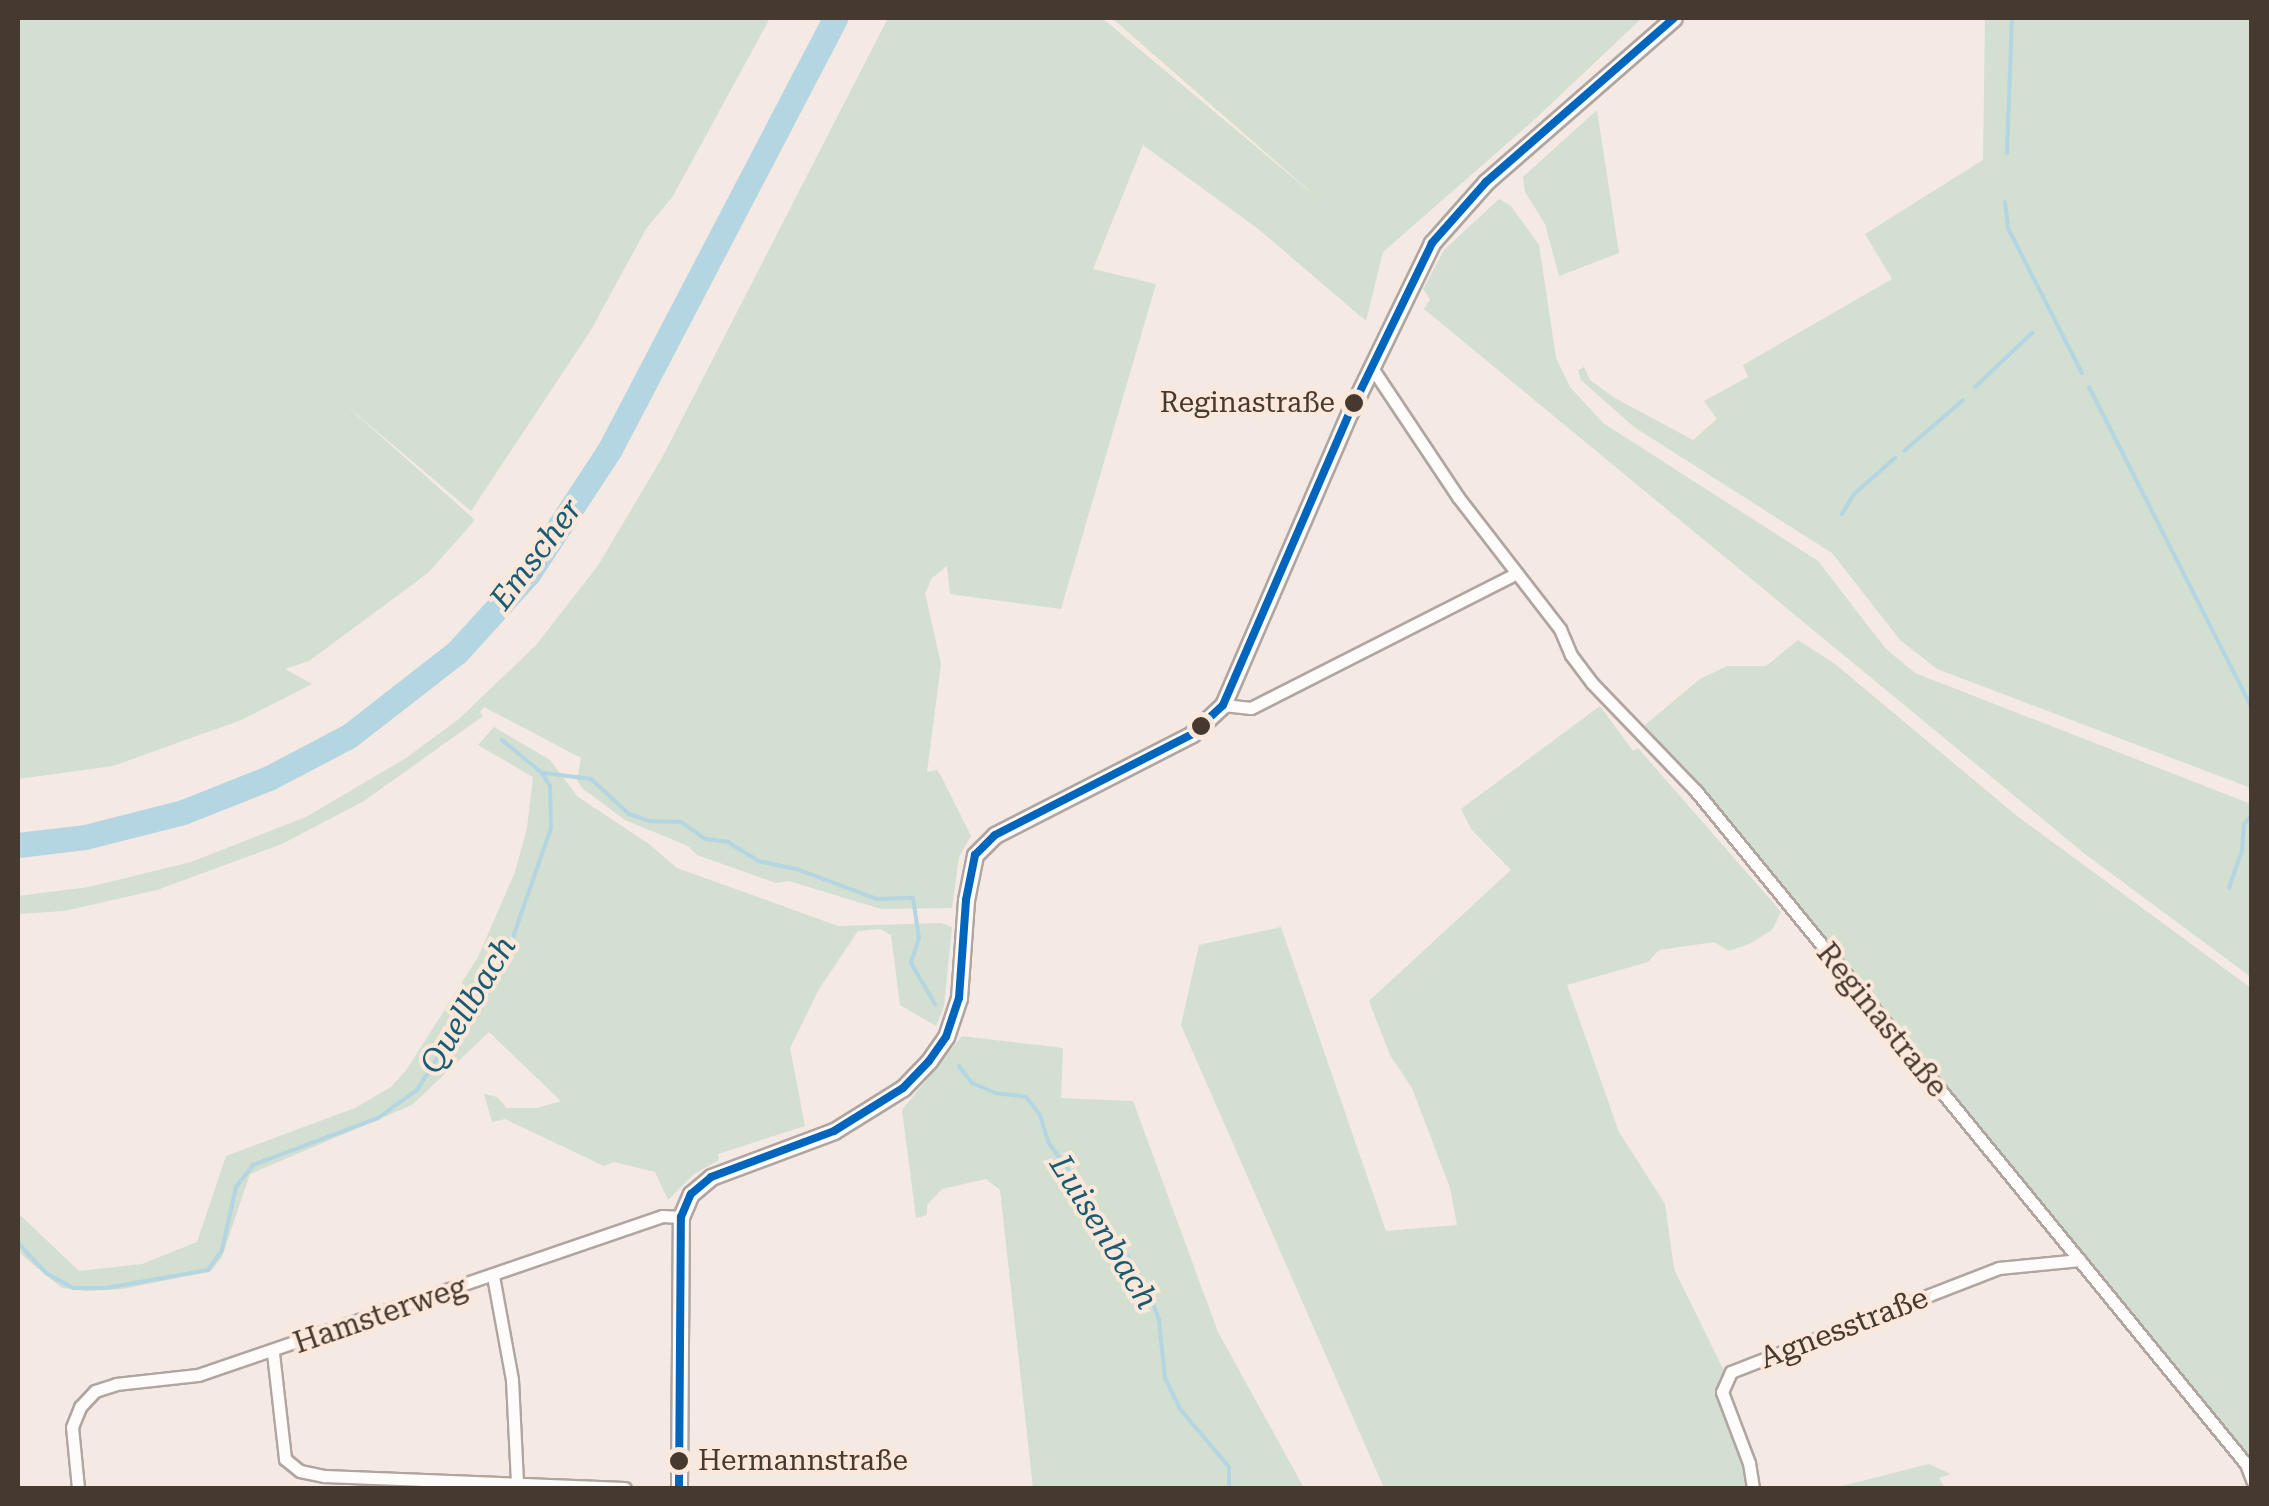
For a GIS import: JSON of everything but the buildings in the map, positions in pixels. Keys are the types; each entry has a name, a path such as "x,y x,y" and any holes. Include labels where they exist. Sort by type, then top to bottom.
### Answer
{"main road":[{"path":"679,1488 681,1217 692,1194 711,1177 834,1131 903,1088 930,1061 956,1010 970,868 986,841 1192,734 1223,705 1372,368 1445,224 1492,177 1674,18"}],"street":[{"name":"Reginastraße","path":"1372,368 1516,574 1560,629 1571,655 1592,683 1696,790 2246,1464 2252,1480"},
{"path":"1223,705 1251,708 1516,574"},
{"name":"Hamsterweg","path":"78,1488 71,1446 80,1407 95,1392 116,1384 198,1375 273,1353 662,1216 681,1217"},
{"name":"Agnesstraße","path":"1753,1488 1750,1464 1722,1392 1730,1372 1999,1268 2080,1260"},
{"path":"493,1276 512,1380 517,1483"},
{"path":"273,1353 286,1459 300,1471 324,1476 625,1488"}],"green space":[{"path":"18,18 770,18 673,196 646,229 591,330 471,511 340,400 475,520 428,573 309,661 285,669 312,684 241,720 113,766 18,779"},
{"path":"888,18 1102,18 1321,201 1112,18 1642,18 1534,120 1383,252 1366,321 1257,228 1143,145 1093,269 1156,284 1061,609 950,594 947,566 932,578 925,593 941,664 927,772 937,770 971,836 959,857 952,908 881,909 789,881 776,883 697,855 688,846 625,820 582,788 577,780 581,758 484,707 480,712 483,716 364,801 282,844 157,890 64,911 18,914 18,896 89,887 191,862 306,817 406,758 459,719 537,644 599,564 663,456"},
{"path":"1985,18 2251,18 2251,788 1937,669 1900,640 1832,553 1634,427 1581,380 1578,370 1584,367 1590,380 1613,397 1693,440 1717,419 1704,401 1748,377 1743,365 1892,279 1865,234 1983,160"},
{"path":"1597,110 1619,253 1559,276 1545,224 1525,192 1523,177"},
{"path":"1499,199 1511,206 1539,245 1556,358 1570,387 1603,423 1818,561 1886,649 1915,673 2251,804 2251,977 2085,854 1424,309 1430,299 1423,289 1444,250"},
{"path":"1798,640 1835,664 2017,816 2251,988 2251,1472 1645,725 1700,679 1727,666 1766,666"},
{"path":"1600,706 1633,751 1638,748 1781,912 1772,930 1729,951 1714,942 1659,950 1648,962 1567,985 1619,1132 1665,1204 1674,1269 1729,1381 1719,1388 1757,1465 1756,1488 1384,1488 1181,1025 1199,945 1281,927 1386,1231 1457,1225 1450,1188 1412,1088 1390,1055 1369,1001 1511,870 1471,829 1461,809"},
{"path":"494,727 550,760 578,797 649,844 677,868 838,926 941,923 952,927 944,1006 936,1026 900,1005 891,935 880,929 858,931 819,989 790,1048 805,1126 718,1154 719,1160 694,1174 668,1200 655,1172 614,1162 604,1166 505,1119 492,1122 484,1094 497,1097 507,1108 537,1108 561,1101 489,1032 412,1105 250,1174 222,1257 211,1271 123,1289 86,1291 62,1288 29,1261 18,1251 18,1213 79,1271 142,1264 197,1242 226,1156 355,1108 391,1087 407,1069 478,957 515,872 527,828 533,777 478,745"},
{"path":"962,1036 1063,1048 1061,1098 1133,1101 1218,1332 1304,1488 1033,1488 1000,1190 986,1179 942,1189 927,1205 927,1215 916,1218 902,1110"},
{"path":"1929,1464 1951,1474 1939,1478 1945,1488 1834,1488"}],"waterway":[{"name":"Emscher","path":"18,845 85,837 183,812 269,778 349,736 457,652 528,574 610,449 835,18"},
{"path":"2007,153 2012,18"},
{"path":"2005,202 2008,228 2082,373"},
{"path":"1975,387 2032,333"},
{"path":"2089,387 2252,708"},
{"path":"1904,451 1963,400"},
{"path":"1842,514 1854,494 1895,458"},
{"name":"Quellbach","path":"18,1243 46,1273 73,1288 106,1288 208,1270 222,1250 236,1187 253,1165 378,1118 417,1090 512,940 551,828 550,786 542,773 502,740"},
{"name":"Luisenbach","path":"544,773 591,779 629,814 649,821 681,822 705,839 728,842 758,861 797,869 877,899 913,898 919,938 911,963 935,1004"},
{"path":"2229,888 2242,851 2244,824 2252,815"},
{"name":"Luisenbach","path":"959,1066 972,1083 995,1093 1026,1097 1040,1115 1048,1142 1090,1199 1109,1239 1125,1252 1145,1283 1159,1320 1165,1378 1180,1409 1229,1467 1229,1488"}],"transit line":[{"path":"679,1488 681,1217 691,1194 711,1177 834,1131 903,1088 929,1061 946,1037 959,998 966,900 975,855 995,835 1192,734 1223,705 1350,412 1432,243 1486,182 1674,18"}],"place":[{"name":"Reginastraße","path":"1354,403"},
{"name":"Hermannstraße","path":"679,1461"}]}
